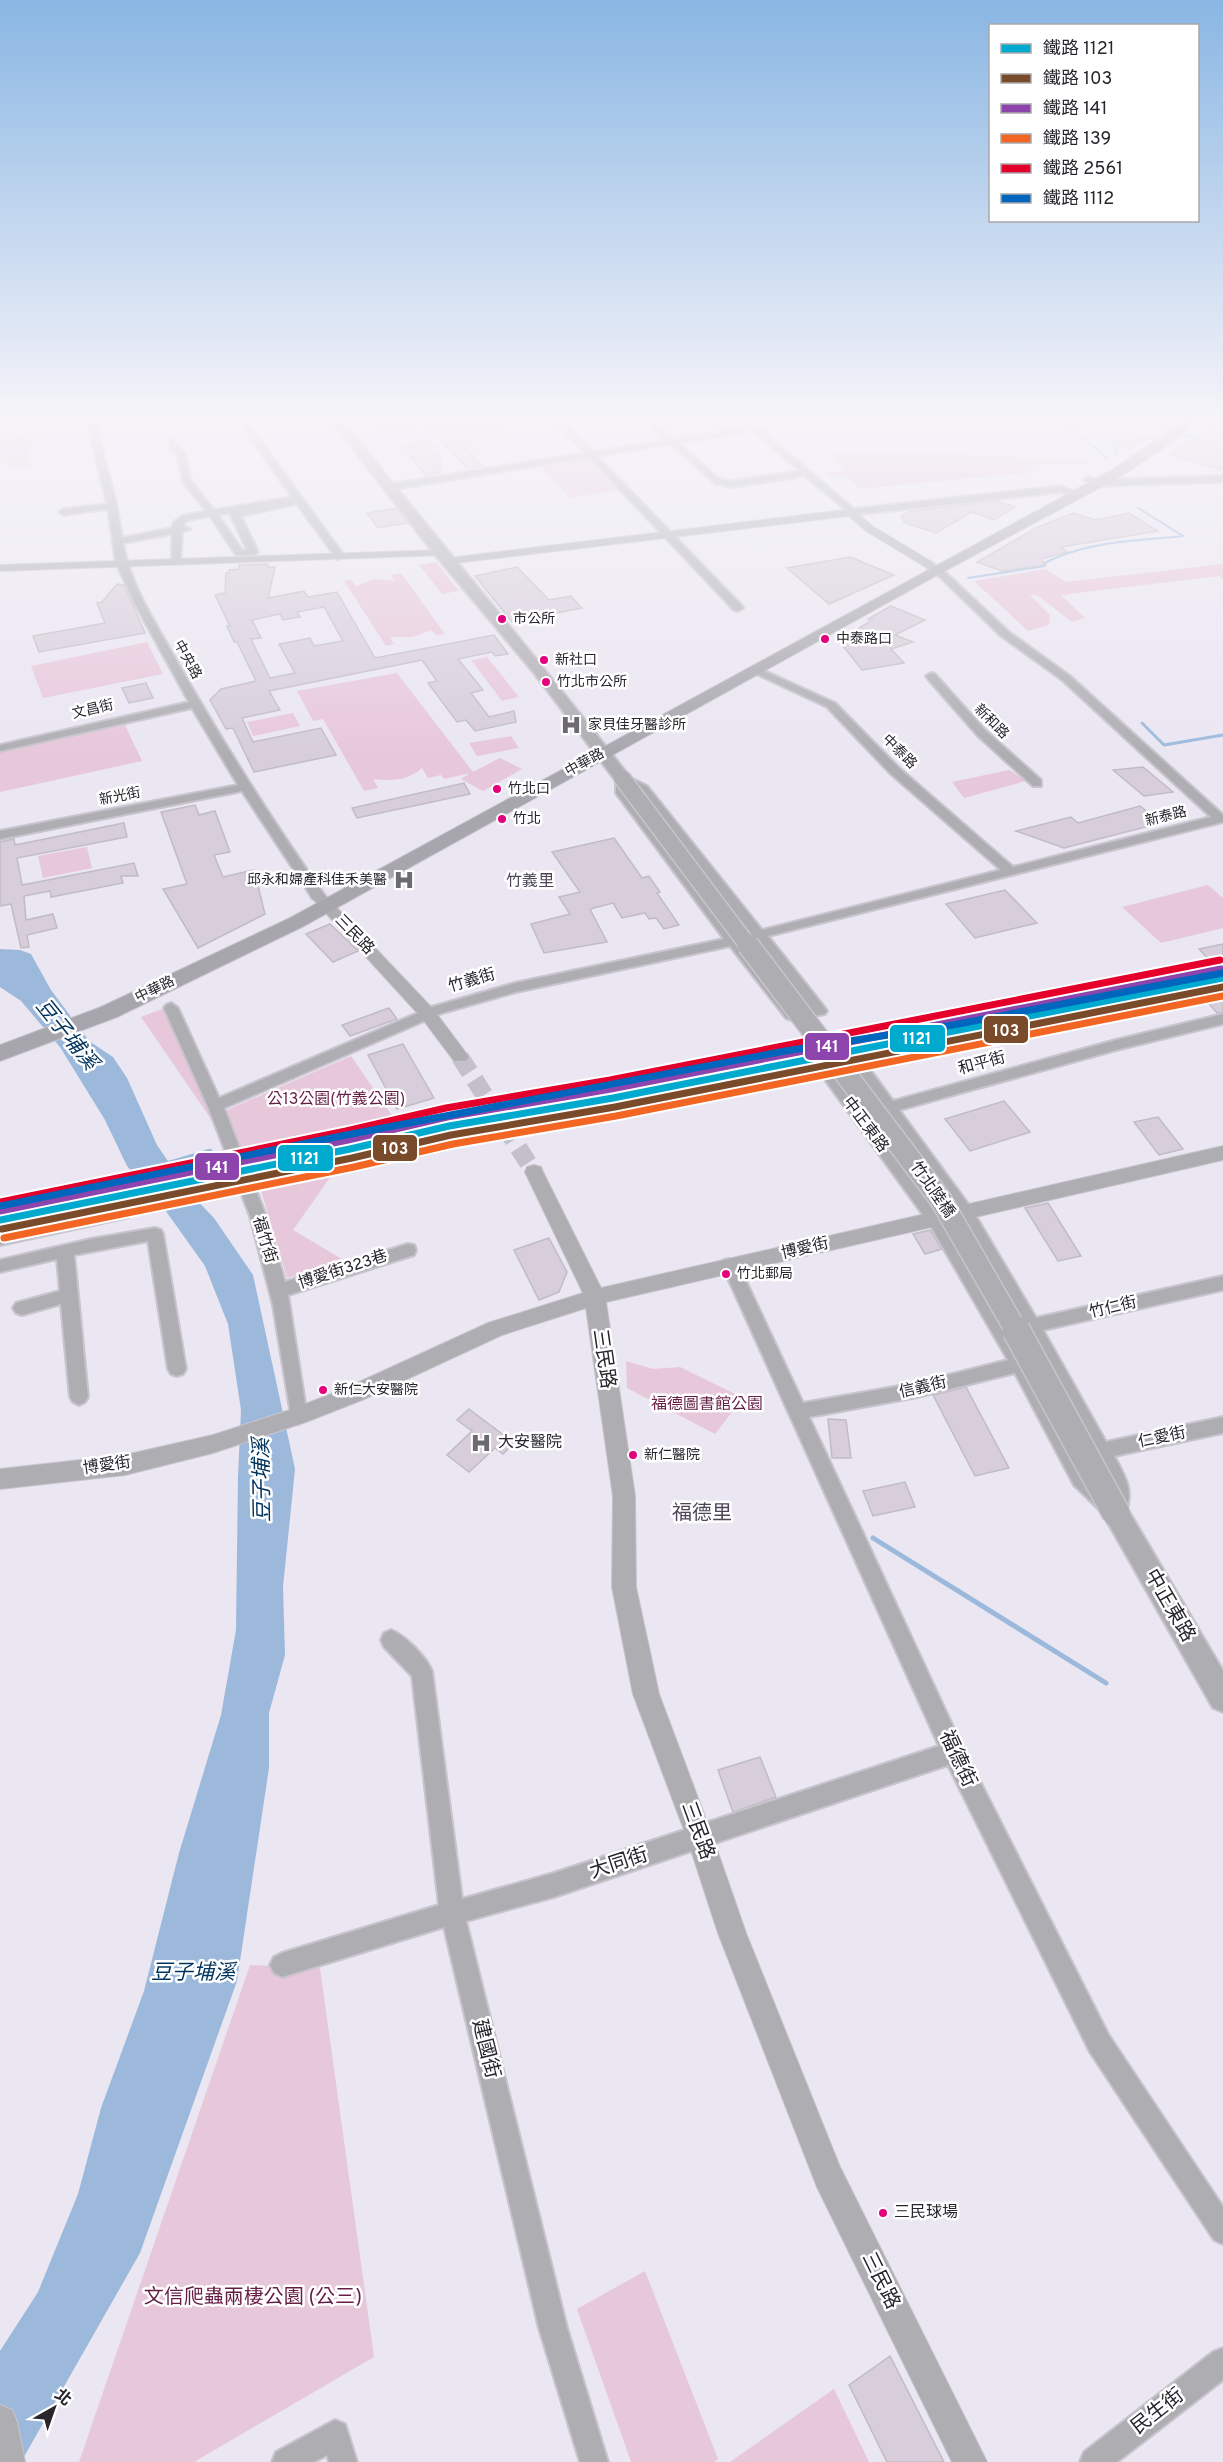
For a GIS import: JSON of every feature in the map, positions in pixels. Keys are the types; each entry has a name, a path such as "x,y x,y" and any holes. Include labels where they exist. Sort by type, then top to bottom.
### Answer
{"main road":[{"path":"423,529 601,748 622,778"},
{"name":"中華路","path":"105,1007 322,901 1000,529"},
{"name":"中華路","path":"601,748 756,670 932,567 1004,529"},
{"name":"竹北陸橋","path":"622,778 941,1200 1000,1300 1116,1513"},
{"path":"0,1040 105,1007"},
{"path":"0,1053 105,1007"},
{"name":"中正東路","path":"1116,1513 1223,1698"}],"street":[{"name":"中央路","path":"115,529 121,563 155,633 194,704 271,829 322,901"},
{"path":"117,537 166,529"},
{"path":"177,529 177,562"},
{"path":"224,529 239,553 246,556"},
{"path":"242,529 253,552 246,556"},
{"path":"320,529 340,557"},
{"path":"663,529 738,608"},
{"path":"0,568 177,562 246,556 445,557 711,529"},
{"path":"872,529 932,567"},
{"name":"新泰路","path":"756,935 1220,819 1066,678 1005,634 932,567"},
{"name":"中泰路","path":"756,670 831,705 911,786 1011,872"},
{"name":"新和路","path":"931,676 957,709 993,747 1037,783"},
{"name":"文昌街","path":"0,748 194,704"},
{"path":"622,778 643,789 756,935 820,1011 791,1015 622,793 622,778"},
{"name":"新光街","path":"0,835 246,787"},
{"name":"三民路","path":"322,901 427,1012 460,1057"},
{"name":"竹義街","path":"216,1105 427,1012 515,988 756,935"},
{"name":"福竹街","path":"171,1008 216,1105 265,1238 279,1291 298,1416"},
{"name":"和平街","path":"890,1107 1105,1048 1223,1019"},
{"name":"中正東路","path":"863,1071 965,1212 1032,1326 1120,1485 1116,1513 1081,1479 1002,1331 935,1219 831,1077 863,1071"},
{"name":"博愛街","path":"0,1479 124,1465 213,1444 298,1416 354,1394 495,1329 595,1297 1223,1153"},
{"name":"三民路","path":"534,1172 595,1297 624,1496 624,1587 646,1694 700,1838 732,1933 828,2176 970,2462"},
{"path":"0,1239 123,1213"},
{"path":"0,1266 91,1245 155,1234 177,1369"},
{"name":"博愛街323巷","path":"279,1291 408,1250"},
{"path":"65,1251 79,1397"},
{"name":"福德街","path":"730,1265 953,1752 1099,2043 1223,2231"},
{"name":"竹仁街","path":"1002,1331 1223,1284"},
{"path":"22,1308 69,1295"},
{"name":"信義街","path":"797,1412 917,1390 1048,1358"},
{"name":"仁愛街","path":"1101,1451 1223,1425"},
{"name":"建國街","path":"390,1640 422,1671 452,1913 553,2328 594,2462"},
{"name":"大同街","path":"282,1965 452,1913 554,1885 700,1838 878,1775 953,1752"},
{"name":"民生街","path":"1094,2462 1223,2362"},
{"path":"0,2422 8,2462"},
{"path":"286,2462 335,2434 343,2462"}],"green space":[{"path":"436,562 459,591 442,594 419,565"},
{"path":"1223,564 1223,579 1219,576 1061,595 1085,618 1072,622 1037,595 1030,595 1050,615 1049,625 1028,631 974,581 1046,569 1066,582"},
{"path":"401,573 445,634 436,635 431,630 413,637 390,637 394,644 386,646 344,581 351,580 356,586 374,579 395,581 391,575"},
{"path":"147,642 163,674 43,698 31,666"},
{"path":"487,657 519,697 502,701 471,660"},
{"path":"397,673 473,772 500,758 522,769 483,791 461,779 470,773 444,779 441,775 428,778 422,768 399,779 373,779 378,788 364,791 323,719 313,721 297,691"},
{"path":"293,713 300,726 253,736 247,722"},
{"path":"124,723 142,761 0,792 0,752"},
{"path":"511,736 519,748 477,756 469,743"},
{"path":"1009,770 1026,781 964,798 952,782"},
{"path":"87,847 92,868 43,878 38,856"},
{"path":"1208,885 1223,898 1223,928 1161,943 1122,907"},
{"path":"165,1008 222,1135 141,1017"},
{"name":"公13公園(竹義公園)","path":"351,1056 397,1123 240,1153 223,1116 229,1109"},
{"path":"336,1169 293,1230 347,1262 287,1278 260,1187"},
{"name":"福德圖書館公園","path":"626,1361 653,1369 680,1367 743,1398 715,1434 627,1388"},
{"name":"文信爬蟲兩棲公園 (公三)","path":"250,1965 320,1968 374,2357 194,2462 79,2462"},
{"path":"645,2271 718,2459 714,2462 631,2462 577,2309"},
{"path":"834,2389 869,2462 730,2462"}],"water":[{"name":"豆子埔溪","path":"0,949 20,950 31,954 51,990 89,1041 113,1057 127,1078 157,1145 189,1192 214,1218 253,1275 295,1469 283,1587 285,1655 269,1713 269,1768 237,1981 140,2253 21,2462 0,2462 0,2351 38,2292 78,2194 101,2108 144,1991 179,1853 221,1715 236,1630 241,1410 228,1324 205,1266 163,1207 127,1166 105,1120 60,1047 21,1001 0,987"}],"building":[{"path":"923,529 943,529 936,533"},
{"path":"1034,529 1155,529 1158,531 1061,547 1067,552 1042,559 1044,565 1002,571 977,562"},
{"path":"850,557 894,575 829,604 787,568"},
{"path":"268,564 268,567 275,567 268,598 304,591 308,597 337,592 375,658 494,635 508,654 495,656 492,652 458,659 483,690 471,693 489,717 514,711 516,722 475,731 466,720 457,722 428,683 437,681 422,660 269,691 280,710 242,718 253,742 321,728 336,755 254,772 233,728 226,729 210,700 221,689 256,681 237,642 234,642 227,626 230,626 215,595 225,593 226,573 229,573 229,570 239,569 239,565","holes":["324,607 343,641 314,646 310,638 279,644 295,673 270,678 251,639 261,638 252,620 280,614 283,620 300,617 297,612"]},
{"path":"517,567 549,600 571,596 582,608 512,622 475,576"},
{"path":"117,584 124,585 145,633 39,652 33,636 105,623 97,603 102,602"},
{"path":"891,606 925,620 895,635 913,642 891,649 904,663 862,670 839,641 872,620 868,619"},
{"path":"146,683 153,698 129,703 122,688"},
{"path":"1143,767 1173,792 1144,796 1113,770"},
{"path":"464,783 470,794 357,818 352,808"},
{"path":"195,805 199,815 215,811 230,852 214,855 223,877 254,870 265,914 198,948 163,889 187,884 161,812"},
{"path":"1140,806 1161,823 1064,848 1016,831 1071,817 1078,823"},
{"path":"124,823 127,837 17,858 22,885 134,863 138,876 121,876 123,883 51,897 50,891 24,896 26,920 53,914 57,928 27,935 29,947 21,948 11,904 0,906 0,842 14,839 15,845"},
{"path":"614,838 642,878 649,876 660,892 657,893 679,925 664,929 656,918 649,919 645,913 622,918 613,903 590,909 607,942 544,953 531,924 570,914 559,897 580,892 552,852"},
{"path":"1005,890 1037,923 975,938 946,904"},
{"path":"330,924 358,951 333,962 306,934"},
{"path":"1223,944 1223,975 1199,949"},
{"path":"1223,994 1223,1012 1217,1013 1204,998"},
{"path":"389,1008 397,1019 350,1036 342,1025"},
{"path":"403,1044 434,1098 397,1109 368,1055"},
{"path":"1004,1101 1030,1132 970,1151 945,1119"},
{"path":"1158,1117 1183,1149 1159,1155 1134,1122"},
{"path":"1048,1203 1081,1256 1058,1261 1025,1208"},
{"path":"930,1230 942,1249 925,1254 913,1234"},
{"path":"549,1238 567,1272 559,1292 539,1300 514,1250"},
{"path":"966,1387 1009,1468 975,1476 933,1395"},
{"name":"大安醫院","path":"469,1409 514,1443 503,1454 495,1448 469,1472 447,1455 472,1431 457,1420"},
{"path":"828,1419 846,1420 851,1458 832,1458"},
{"path":"905,1482 915,1507 873,1516 863,1491"},
{"path":"760,1757 776,1797 733,1812 718,1770"},
{"path":"890,2356 944,2462 887,2462 849,2385"}],"waterway":[{"path":"968,578 1045,566 1045,563 1061,556 1094,546 1183,536 1172,529"},
{"path":"1142,723 1164,745 1223,735"},
{"path":"166,1164 210,1151"},
{"path":"873,1538 1106,1683"}],"tunnel":[{"path":"460,1057 534,1172"}],"rail line":[{"name":"2561","path":"0,1202 346,1131 446,1108 610,1080 1220,960"},
{"name":"141","path":"0,1211 348,1140 447,1117 611,1089 1221,969"},
{"name":"1112","path":"0,1206 346,1135 785,1051 953,1025 1223,973"},
{"name":"1121","path":"0,1220 350,1149 449,1126 613,1098 1223,978"},
{"name":"103","path":"2,1229 352,1158 451,1135 615,1107 1223,987"},
{"name":"139","path":"4,1238 354,1167 453,1144 616,1116 1223,996"}],"place":[{"name":"市公所","path":"502,619"},
{"name":"中泰路口","path":"825,639"},
{"name":"新社口","path":"544,660"},
{"name":"竹北市公所","path":"546,682"},
{"name":"家貝佳牙醫診所","path":"571,725"},
{"name":"竹北口","path":"497,789"},
{"name":"竹北","path":"502,819"},
{"name":"邱永和婦產科佳禾美醫","path":"404,880"},
{"name":"竹北郵局","path":"726,1274"},
{"name":"新仁大安醫院","path":"323,1390"},
{"name":"大安醫院","path":"481,1443"},
{"name":"新仁醫院","path":"633,1455"},
{"name":"三民球場","path":"883,2213"}],"district":[{"name":"竹義里","path":"530,882"},
{"name":"福德里","path":"702,1514"}]}
